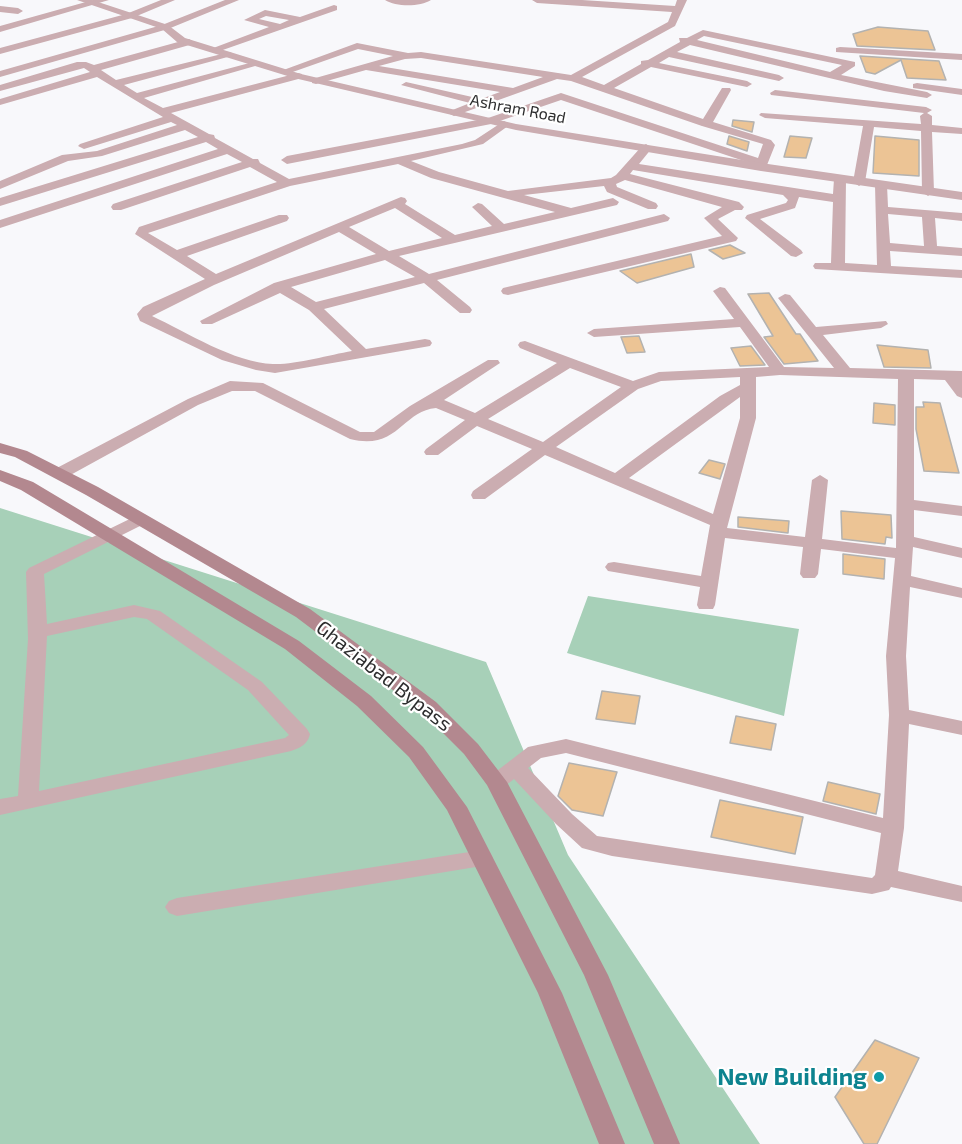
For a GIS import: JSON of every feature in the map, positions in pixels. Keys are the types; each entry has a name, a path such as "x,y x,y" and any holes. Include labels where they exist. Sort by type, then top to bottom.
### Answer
{"main road":[{"name":"Ghaziabad Bypass","path":"0,448 21,454 59,474 303,613 429,707 471,749 496,782 596,975 667,1144"},
{"name":"Ghaziabad Bypass","path":"0,476 27,486 292,645 364,701 416,752 456,807 550,993 612,1144"}],"street":[{"path":"0,51 129,16 170,0"},
{"path":"0,62 234,0"},
{"path":"390,0 412,2 426,0"},
{"path":"537,0 680,4 674,22 573,78"},
{"path":"0,29 98,3 129,3"},
{"path":"0,39 98,3"},
{"name":"Ashram Road","path":"98,3 129,16 157,22 181,40 283,72 498,123 859,182 962,196"},
{"path":"213,50 334,8"},
{"path":"0,9 18,11"},
{"path":"280,26 249,20 265,13 301,20"},
{"path":"0,74 157,22"},
{"path":"657,32 686,42 831,76 962,92"},
{"path":"605,89 703,33 851,64 831,76"},
{"path":"0,102 189,42"},
{"path":"283,72 357,46 410,56"},
{"path":"840,50 962,57"},
{"path":"667,53 780,78"},
{"path":"114,84 230,55"},
{"path":"316,81 410,56 426,55 573,78 706,124 761,127 869,124 962,131"},
{"path":"614,56 747,84"},
{"path":"0,62 18,69"},
{"path":"135,97 257,64"},
{"path":"0,88 77,65 85,65 135,97 210,137 287,183"},
{"path":"287,160 498,123 555,97 565,97 762,165 769,144 761,127 786,65"},
{"path":"364,68 513,91"},
{"path":"348,72 482,103"},
{"path":"454,113 558,75"},
{"path":"0,185 68,157 83,147 166,115 298,76"},
{"path":"924,89 928,192"},
{"path":"706,124 726,90"},
{"path":"775,93 926,110"},
{"path":"212,281 213,278 208,274 141,234 141,231 287,183 472,145 498,123"},
{"path":"859,182 869,124"},
{"path":"68,157 98,154 186,126"},
{"path":"0,202 210,137"},
{"path":"503,194 609,182 627,171 646,148"},
{"path":"0,224 229,149"},
{"path":"400,161 435,175 571,212"},
{"path":"117,207 254,162"},
{"path":"627,171 840,199"},
{"path":"627,171 735,205 796,253"},
{"path":"838,266 840,179"},
{"path":"609,182 612,189 652,206"},
{"path":"881,185 884,268"},
{"path":"751,218 791,205 794,199 787,192"},
{"path":"425,343 274,369 263,368 215,350 145,318 144,314 148,310 212,281 399,202 453,240"},
{"path":"207,321 279,286 387,255 613,202"},
{"path":"508,291 731,238 710,218 735,205"},
{"path":"478,207 503,229"},
{"path":"882,210 962,217"},
{"path":"928,214 931,250"},
{"path":"177,255 283,218"},
{"path":"314,308 664,218"},
{"path":"341,228 426,278 465,310"},
{"path":"883,247 962,252"},
{"path":"820,266 962,274"},
{"path":"279,286 314,308 363,354"},
{"path":"720,291 780,371"},
{"path":"785,298 844,371"},
{"path":"594,333 743,323"},
{"path":"813,332 881,324"},
{"path":"525,345 633,386"},
{"path":"432,452 476,419 569,362"},
{"path":"59,474 193,402 230,386 258,386 356,436 365,437 379,435 493,363"},
{"path":"258,386 274,369"},
{"path":"479,495 633,386 659,377 748,380 780,371 906,373 955,376 962,393"},
{"path":"515,767 564,819 590,842 612,849 872,886 881,884 886,877 894,828 899,715 897,656 905,547 906,373"},
{"path":"617,478 748,380"},
{"path":"706,605 718,528 748,418 748,380"},
{"path":"429,403 438,403 542,449 617,478 718,528 813,543 905,547 962,553"},
{"path":"809,574 820,480"},
{"path":"906,504 962,511"},
{"path":"28,800 38,632 35,571 140,519"},
{"path":"614,567 710,583"},
{"path":"903,580 962,593"},
{"path":"0,807 291,744 300,734 255,686 153,615 134,611 38,632"},
{"path":"899,715 962,728"},
{"path":"496,782 535,752 566,747 894,828"},
{"path":"177,907 482,858"},
{"path":"886,877 962,894"}],"green space":[{"path":"0,508 486,662 568,855 760,1144 0,1144"},
{"path":"588,596 799,629 784,716 567,653"}],"building":[{"path":"878,27 928,31 935,50 857,46 853,34"},
{"path":"860,56 939,61 946,80 907,78 901,60 875,74 866,72"},
{"path":"733,120 754,122 752,132 732,126"},
{"path":"729,136 749,142 747,151 727,144"},
{"path":"790,136 812,138 806,158 784,157"},
{"path":"875,136 919,140 919,176 873,173"},
{"path":"730,245 745,253 723,259 709,250"},
{"path":"691,254 694,267 637,283 620,271"},
{"path":"769,293 796,334 800,334 818,361 784,364 764,337 773,336 748,294"},
{"path":"639,336 645,352 627,353 621,337"},
{"path":"877,345 928,350 931,368 884,367"},
{"path":"751,346 765,365 740,366 731,348"},
{"path":"923,402 940,403 959,473 924,471 916,429 916,407 924,407"},
{"path":"874,403 895,405 895,425 873,423"},
{"path":"709,460 725,464 720,479 699,473"},
{"path":"841,511 891,515 892,538 886,537 885,544 842,539"},
{"path":"738,517 789,521 788,533 738,527"},
{"path":"843,554 885,559 884,579 843,574"},
{"path":"602,691 640,696 635,724 596,719"},
{"path":"736,716 776,724 771,750 730,743"},
{"path":"569,763 617,772 603,816 572,810 558,796"},
{"path":"828,782 880,794 876,814 823,801"},
{"path":"720,800 803,817 795,854 711,837"},
{"name":"New Building","path":"875,1040 919,1058 877,1144 864,1144 835,1097"}],"place":[{"name":"New Building","path":"879,1077"}]}
